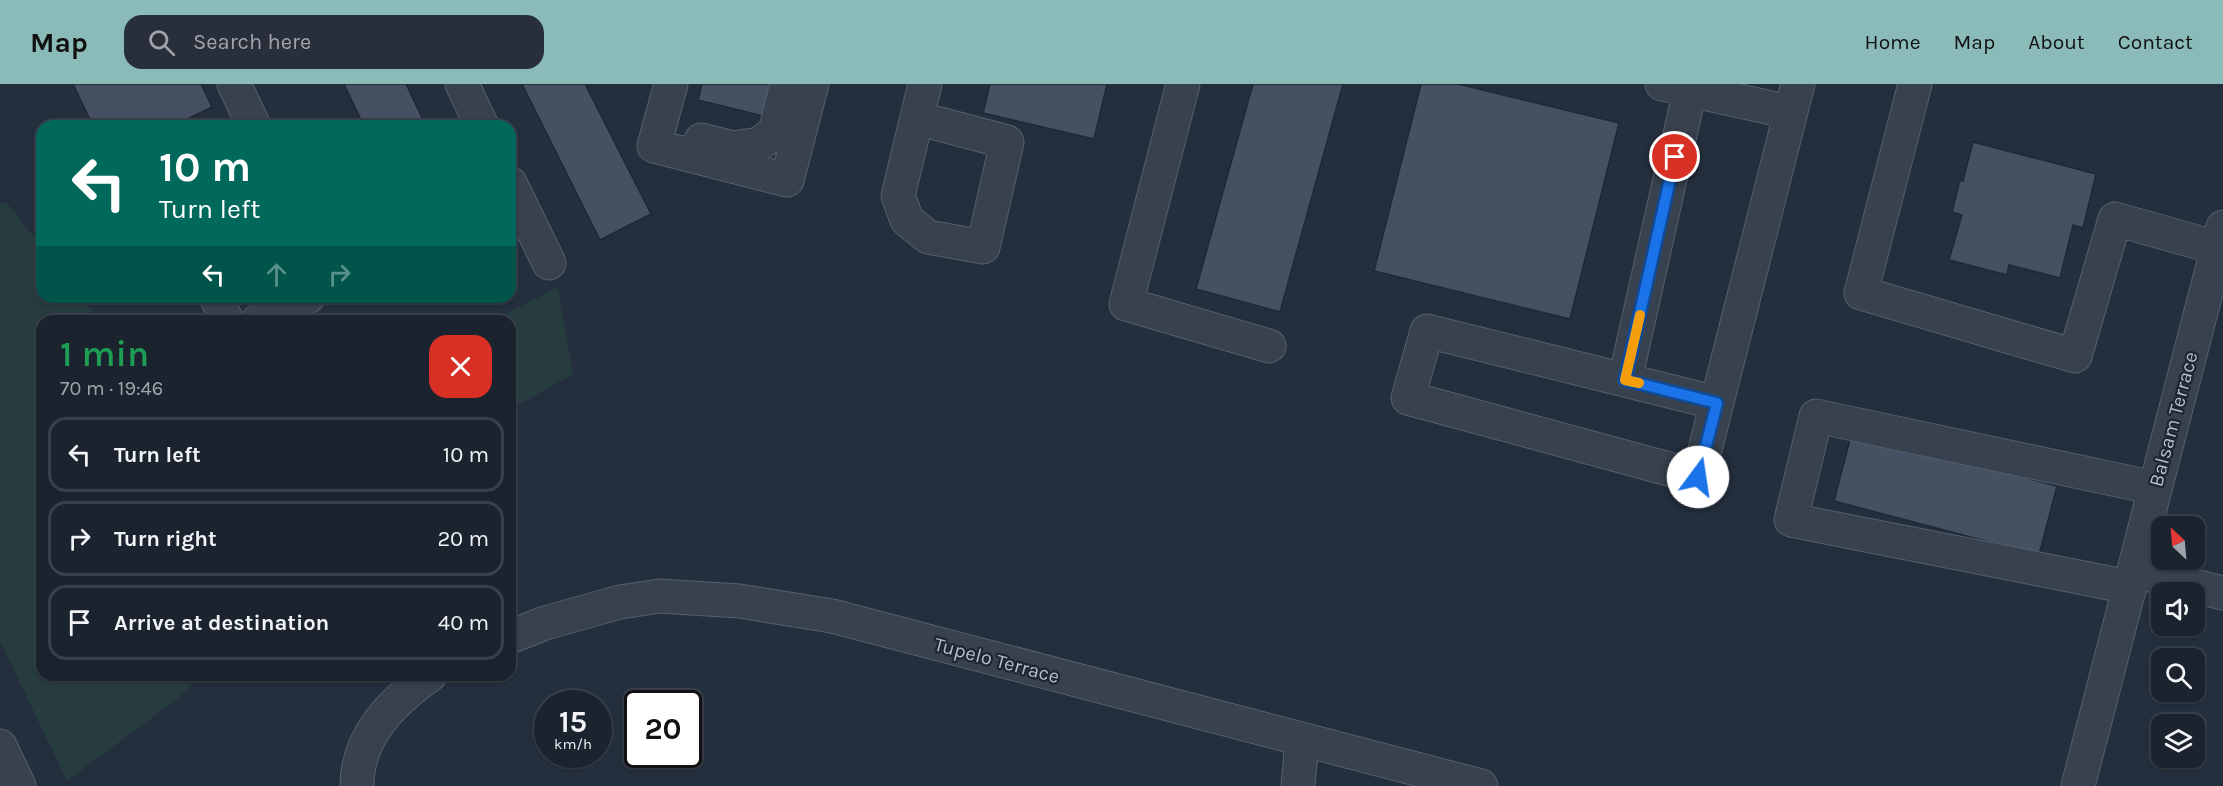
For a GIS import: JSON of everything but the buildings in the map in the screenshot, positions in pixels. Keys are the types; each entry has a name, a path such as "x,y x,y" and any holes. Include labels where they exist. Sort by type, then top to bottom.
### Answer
{"street":[{"path":"234,84 252,120"},
{"path":"462,84 479,120"},
{"path":"671,84 654,146 787,180 812,84"},
{"path":"658,130 733,148 759,144 775,132 787,84"},
{"path":"917,118 925,84"},
{"path":"1183,84 1126,304 1269,346"},
{"path":"1915,84 1861,293 2075,356 2115,219 2220,237"},
{"path":"1625,380 1676,87 1794,98 1717,403 1698,477 1408,398 1426,331 1717,403"},
{"path":"516,195 549,263"},
{"name":"Balsam Terrace","path":"2078,786 2155,488 2212,315 2220,237"},
{"path":"270,315 296,303"},
{"path":"2155,488 1816,416 1791,520 2223,593"},
{"name":"Tupelo Terrace","path":"516,635 545,623 620,602 660,596 739,601 832,616 1480,786"},
{"path":"357,786 366,741 381,716 421,681"},
{"path":"1298,786 1302,740"},
{"path":"0,746 19,786"}],"green space":[{"path":"6,202 36,240 36,303 86,303 95,315 36,315 36,681 195,681 180,697 67,781 0,641 0,204"},
{"path":"558,287 573,374 516,407 516,315 504,315"}],"slow traffic":[{"path":"1639,383 1625,380 1640,315"}],"route":[{"path":"1675,157 1625,380 1717,403 1698,477"}]}
